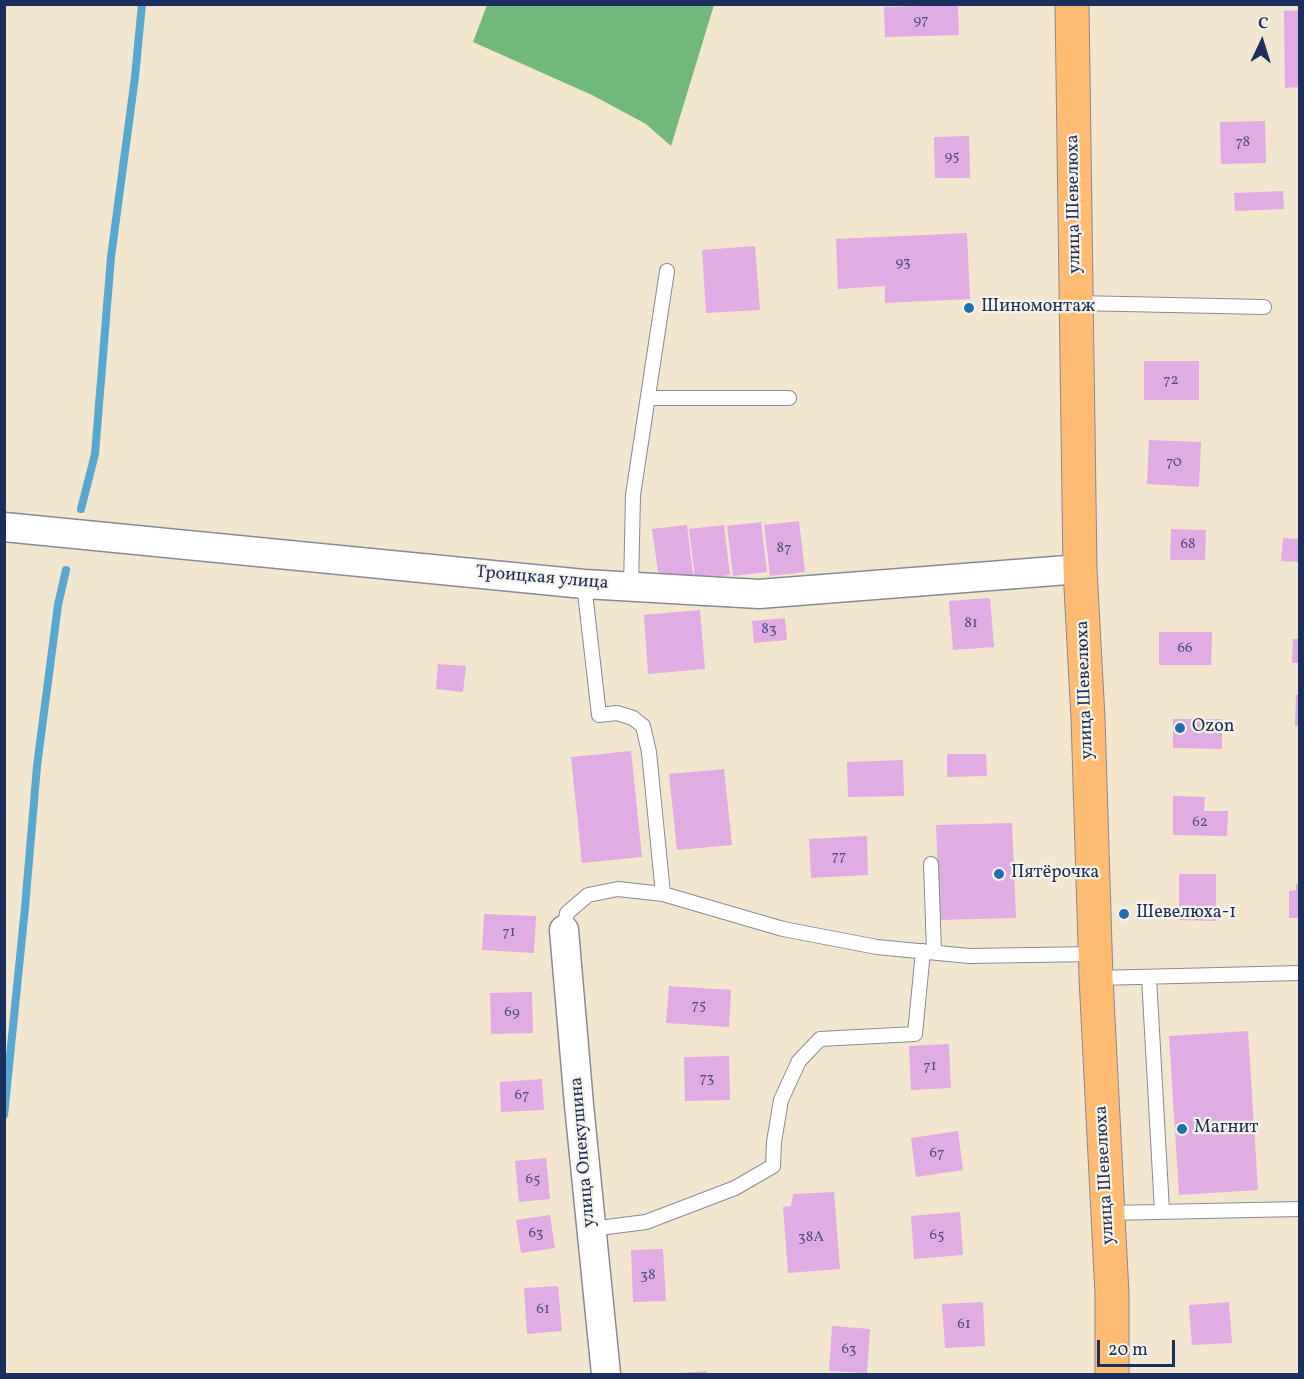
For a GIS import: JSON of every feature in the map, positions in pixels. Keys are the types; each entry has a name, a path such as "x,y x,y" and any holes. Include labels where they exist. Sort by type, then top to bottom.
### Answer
{"main road":[{"name":"улица Шевелюха","path":"1072,4 1080,569 1096,966 1109,1213 1112,1374"}],"street":[{"name":"Троицкая улица","path":"4,527 584,584 759,594 1080,569"},
{"name":"улица Опекушина","path":"564,930 606,1374"}],"lane":[{"path":"631,587 633,495 667,271"},
{"path":"1076,303 1264,307"},
{"path":"648,398 789,398"},
{"path":"584,584 599,715 616,713 633,718 643,726 649,752 663,894"},
{"path":"591,1229 646,1222 735,1188 773,1166 774,1142 781,1100 799,1061 820,1039 915,1034 928,952 931,864"},
{"path":"564,930 567,913 588,895 618,889 663,894 783,928 877,947 1096,966 1149,977 1299,973"},
{"path":"1149,977 1162,1212"},
{"path":"1109,1213 1299,1209"}],"green space":[{"path":"487,5 714,5 671,146 646,124 592,95 473,42"}],"building":[{"path":"958,5 959,35 885,37 884,7"},
{"path":"1300,10 1300,87 1285,88 1284,11"},
{"path":"1265,121 1266,163 1221,164 1220,122"},
{"path":"969,136 970,178 935,178 934,137"},
{"path":"1283,191 1284,209 1235,211 1234,193"},
{"path":"967,233 970,299 885,303 885,286 838,289 836,239"},
{"path":"755,246 760,310 706,313 702,250"},
{"path":"1144,361 1199,361 1199,400 1144,400"},
{"path":"1149,440 1201,442 1199,487 1147,484"},
{"path":"799,521 805,572 770,576 764,525"},
{"path":"761,522 767,572 733,576 727,526"},
{"path":"687,525 693,575 659,579 652,529"},
{"path":"724,525 730,575 695,579 689,529"},
{"path":"1171,529 1206,530 1205,560 1170,560"},
{"path":"1283,538 1300,539 1300,562 1281,561"},
{"path":"990,598 994,647 953,650 949,601"},
{"path":"700,610 705,669 648,674 644,615"},
{"path":"785,618 787,640 754,643 752,621"},
{"path":"1159,632 1212,632 1211,665 1159,665"},
{"path":"1293,639 1300,639 1300,663 1292,663"},
{"path":"438,664 466,666 463,692 436,689"},
{"path":"1296,695 1300,695 1300,726 1295,726"},
{"path":"1173,719 1222,719 1222,749 1173,748"},
{"path":"631,751 642,857 582,863 571,757"},
{"path":"947,754 986,754 987,776 947,777"},
{"path":"903,760 904,796 848,797 847,762"},
{"path":"724,769 732,845 677,850 669,774"},
{"path":"1173,796 1205,797 1204,811 1228,811 1227,836 1173,835"},
{"path":"1012,823 1016,918 940,920 936,825"},
{"path":"867,836 868,875 811,878 809,839"},
{"path":"1179,874 1216,874 1216,921 1179,920"},
{"path":"1300,883 1300,918 1289,918 1289,891 1296,890 1296,884"},
{"path":"484,914 536,916 534,953 482,950"},
{"path":"669,986 731,990 729,1027 666,1023"},
{"path":"532,992 533,1033 491,1034 490,993"},
{"path":"1248,1031 1258,1190 1179,1195 1169,1036"},
{"path":"949,1044 951,1088 911,1090 909,1046"},
{"path":"729,1056 730,1100 685,1101 684,1057"},
{"path":"542,1079 544,1110 501,1112 500,1082"},
{"path":"958,1131 963,1170 916,1177 911,1138"},
{"path":"546,1158 550,1199 519,1202 515,1161"},
{"path":"834,1192 840,1269 788,1273 783,1207 791,1206 793,1194"},
{"path":"960,1212 963,1255 914,1259 911,1216"},
{"path":"550,1215 555,1248 521,1253 516,1220"},
{"path":"663,1249 666,1301 633,1302 631,1250"},
{"path":"558,1286 562,1331 527,1334 524,1288"},
{"path":"983,1302 985,1346 945,1348 942,1304"},
{"path":"1229,1302 1232,1343 1192,1345 1189,1305"},
{"path":"832,1326 870,1329 867,1373 829,1371"},
{"path":"707,1371 707,1374 679,1374 679,1373"}],"waterway":[{"path":"81,509 95,454 111,257 135,77 142,4"},
{"path":"4,1115 37,766 58,605 66,570"}],"place":[{"name":"Шиномонтаж","path":"969,308"},
{"name":"Ozon","path":"1180,728"},
{"name":"Пятёрочка","path":"999,874"},
{"name":"Шевелюха-1","path":"1124,914"},
{"name":"Магнит","path":"1182,1129"}]}
